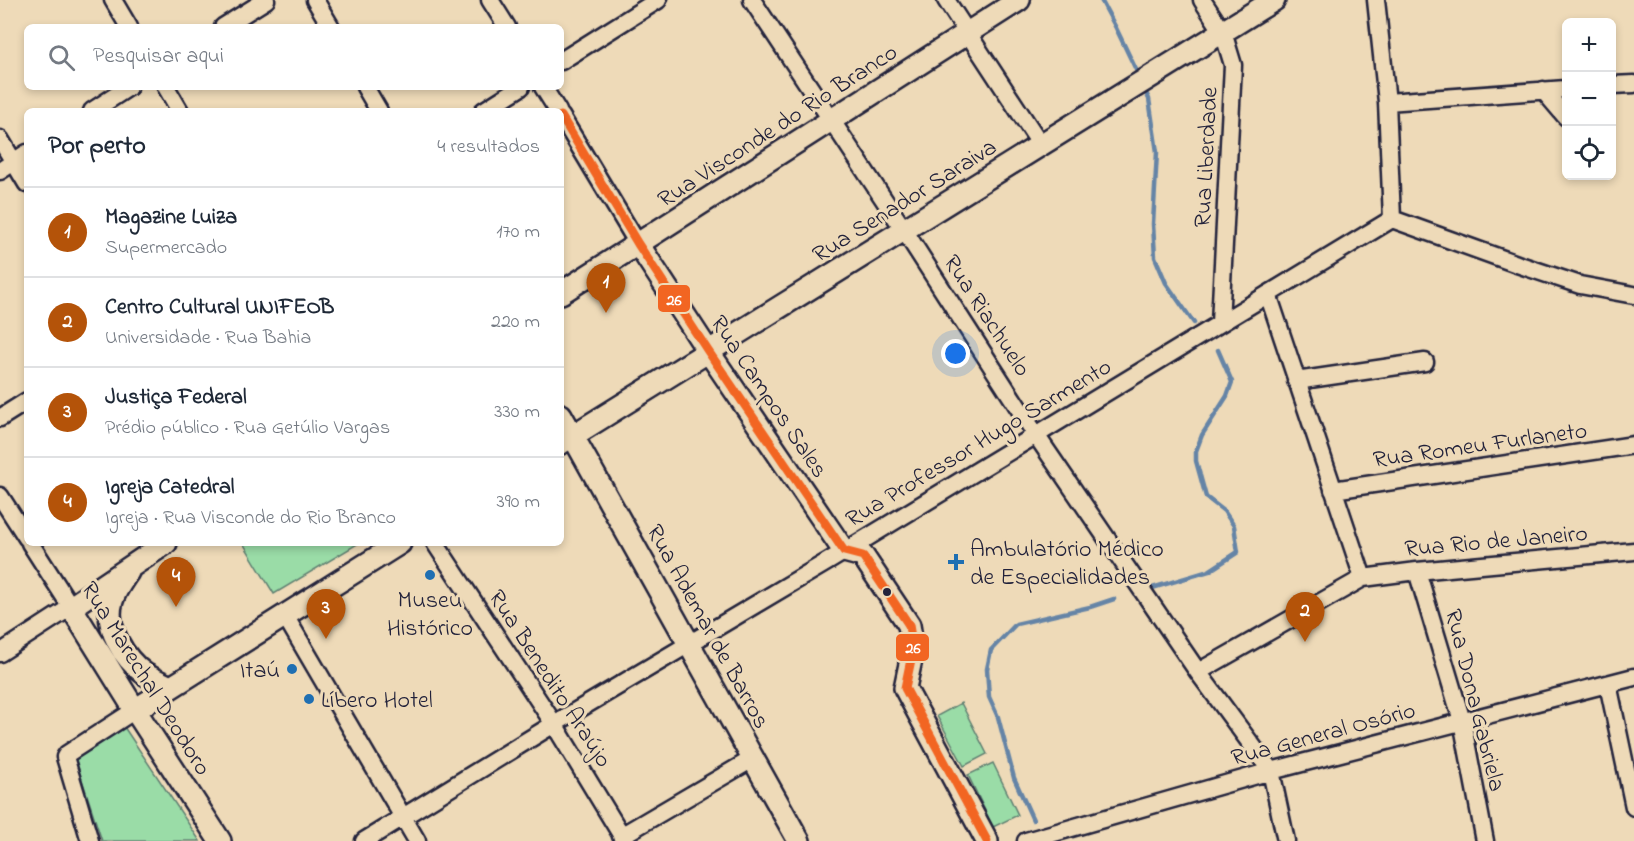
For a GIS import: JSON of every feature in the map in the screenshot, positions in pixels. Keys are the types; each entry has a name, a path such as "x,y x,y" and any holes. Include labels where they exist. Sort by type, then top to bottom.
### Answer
{"main road":[{"name":"Rua Visconde do Rio Branco","path":"564,290 1019,0"},
{"name":"Rua Senador Saraiva","path":"567,439 1274,0"},
{"name":"Rua Campos Sales","path":"638,244 844,551"},
{"name":"Rua Ademar de Barros","path":"567,439 690,644 799,841"},
{"path":"77,603 162,546"},
{"path":"140,707 395,546"},
{"path":"844,551 863,556 909,625 913,650 905,688 987,841"},
{"path":"131,567 112,600 111,624 132,662 144,673 170,687"},
{"name":"Rua Marechal Deodoro","path":"77,603 220,841"}],"street":[{"path":"113,0 127,24"},
{"path":"228,24 266,0"},
{"path":"315,0 329,24"},
{"path":"490,0 505,24"},
{"path":"564,60 658,0"},
{"name":"Rua Riachuelo","path":"752,0 1036,435 1198,672 1271,771"},
{"path":"946,0 1041,145"},
{"name":"Rua Liberdade","path":"1202,0 1223,32 1233,65 1220,323"},
{"path":"1376,0 1387,102 1392,219 1580,285 1634,294"},
{"path":"1616,85 1634,84"},
{"path":"1387,102 1562,89"},
{"path":"97,108 124,90"},
{"path":"168,90 178,108"},
{"path":"367,90 377,108"},
{"path":"488,108 516,90"},
{"path":"545,90 556,108"},
{"path":"1543,90 1562,112"},
{"name":"Rua Campos Sales","path":"564,121 638,244"},
{"path":"0,139 24,179"},
{"name":"Rua Professor Hugo Sarmento","path":"364,841 1392,219"},
{"path":"1198,672 1363,578 1268,294"},
{"path":"1296,381 1425,362"},
{"path":"0,418 24,403"},
{"name":"Rua Romeu Furlaneto","path":"1333,490 1634,445"},
{"path":"0,496 24,533"},
{"name":"Rua Marechal Deodoro","path":"32,546 77,603"},
{"name":"Rua Benedito Araújo","path":"437,546 554,724 623,838"},
{"name":"Rua Rio de Janeiro","path":"1363,578 1634,551"},
{"name":"Rua Dona Gabriela","path":"1417,571 1462,721 1485,841"},
{"path":"0,653 77,603"},
{"path":"284,614 417,841"},
{"name":"Rua General Osório","path":"1026,841 1271,771 1634,677"},
{"path":"1608,684 1634,807"},
{"path":"90,841 65,757 140,707"},
{"path":"623,838 754,758"},
{"path":"1271,771 1286,841"}],"green space":[{"path":"245,546 354,546 274,594"},
{"path":"961,703 987,754 964,766 937,716"},
{"path":"124,727 200,841 102,841 75,758"},
{"path":"993,763 1018,815 993,827 968,775"}],"waterway":[{"path":"1101,0 1139,76"},
{"path":"1143,87 1149,99 1157,152 1153,224 1155,257 1166,283 1194,323"},
{"path":"1149,589 1209,571 1238,552 1234,526 1224,511 1206,497 1196,461 1196,451 1202,435 1227,396 1232,382 1218,350"},
{"path":"1033,820 1014,778 998,717 989,697 987,669 991,650 1016,624 1090,607 1114,599"}],"transit line":[{"name":"26","path":"564,121 638,244 844,551 863,556 909,625 913,650 905,688 987,841"}],"place":[{"name":"Magazine Luiza","path":"606,313"},
{"name":"Ambulatório Médico de Especialidades","path":"956,562"},
{"name":"Museu Histórico","path":"430,575"},
{"name":"Igreja Catedral","path":"176,607"},
{"name":"Justiça Federal","path":"326,639"},
{"name":"Centro Cultural UNIFEOB","path":"1305,642"},
{"name":"Itaú","path":"292,669"},
{"name":"Líbero Hotel","path":"309,699"}]}
